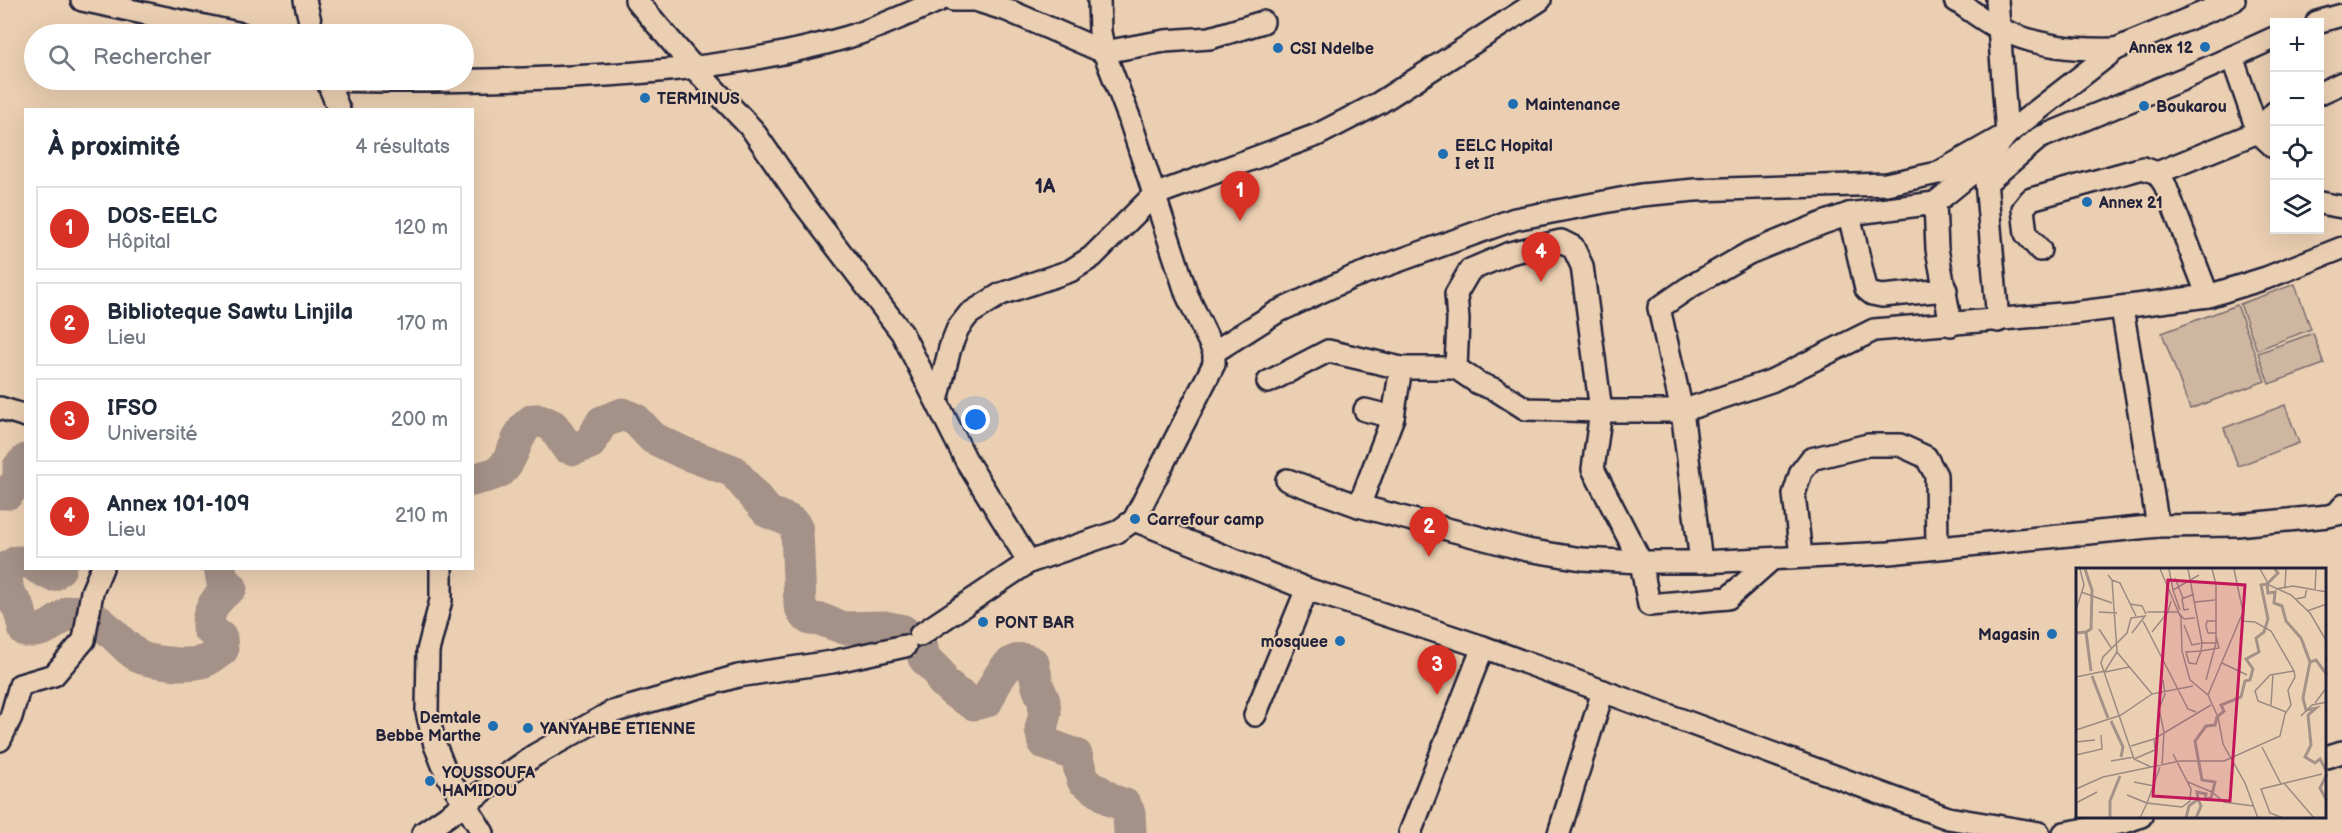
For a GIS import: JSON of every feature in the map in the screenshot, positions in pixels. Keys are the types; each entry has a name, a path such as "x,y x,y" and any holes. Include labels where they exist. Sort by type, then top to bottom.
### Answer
{"street":[{"path":"82,0 107,3 198,24"},
{"path":"305,0 311,24"},
{"path":"636,0 694,68 752,129 804,204 902,333 966,460 1029,562"},
{"path":"474,80 616,76 694,68 770,56 849,37 940,0"},
{"path":"953,0 975,0 1007,10 1104,52 1165,41 1210,38 1263,22"},
{"path":"423,833 535,755 612,712 738,676 832,662 913,640 1029,562 1117,532 1134,520 1214,364 1214,352 1187,295 1129,117 1104,52 1100,32 1099,0"},
{"path":"937,401 950,348 958,328 969,314 1001,294 1070,271 1092,257 1154,195 1317,135 1379,103 1540,0"},
{"path":"1955,0 1998,28 2040,43 2073,50 2116,49"},
{"path":"1997,0 2007,134 1985,173 1998,321"},
{"path":"1214,352 1277,312 1353,277 1515,219 1651,194 1695,190 1886,184 1938,173 2007,134 2116,49 2234,0"},
{"path":"2324,20 2342,15"},
{"path":"1701,562 1682,411 1659,308 1688,288 1749,253 1849,214 1935,202 2039,138 2183,80 2270,40"},
{"path":"2232,57 2258,132 2270,143"},
{"path":"2324,91 2342,83"},
{"path":"331,90 338,108"},
{"path":"2157,173 2258,132 2270,118"},
{"path":"2040,250 2026,234 2024,209 2031,199 2143,168 2157,173 2165,185 2208,296"},
{"path":"1935,202 1937,249 1951,325"},
{"path":"2324,204 2342,207"},
{"path":"1849,214 1866,289 1872,294 1882,296 1946,290"},
{"path":"1456,368 1458,320 1456,294 1470,270 1510,253 1561,241 1573,247 1582,266 1601,411 1593,469 1641,562 1648,605 1728,598 1772,559"},
{"path":"1268,382 1328,351 1401,368 1456,368 1478,383 1496,390 1526,409 1682,411 1772,381 1874,330 1998,321 2208,296 2266,278 2342,248"},
{"path":"2122,308 2158,526"},
{"path":"1359,506 1393,417 1401,368"},
{"path":"0,408 24,415"},
{"path":"1365,410 1393,417"},
{"path":"1800,556 1794,494 1801,472 1810,459 1868,445 1900,445 1926,457 1936,475 1937,548"},
{"path":"1287,480 1359,506 1527,550 1582,559 1641,562 1701,562 1889,553 2158,526 2237,525 2335,514"},
{"path":"1134,520 1307,589 1483,647 1603,691 1946,825 2039,833"},
{"path":"0,740 11,717 20,685 54,675 84,640 92,592 101,570"},
{"path":"441,570 441,600 428,651 427,712 435,745 447,775 483,833"},
{"path":"1255,715 1307,589"},
{"path":"1410,833 1483,647"},
{"path":"1559,833 1603,691"},
{"path":"2327,756 2342,752"},
{"path":"2064,833 2136,818"}],"lane":[{"path":"2335,514 2342,499"}],"shaded area":[{"path":"2295,284 2311,329 2257,350 2240,304"},
{"path":"2237,305 2265,381 2190,409 2162,333"},
{"path":"2313,333 2324,364 2269,384 2258,353"},
{"path":"2285,405 2299,443 2238,466 2224,428"}],"waterway":[{"path":"474,479 500,471 509,459 522,431 533,420 540,420 553,426 567,447 574,449 590,443 602,422 623,414 636,420 653,438 684,453 733,471 768,512 794,524 797,530 800,605 804,614 810,619 822,620 844,628 884,627 903,631 922,649 924,658 939,673 942,681 954,692 974,704 987,701 998,678 1010,664 1017,660 1033,663 1038,687 1044,701 1045,713 1041,729 1044,743 1076,755 1083,780 1113,801 1125,805 1129,813 1130,833"},
{"path":"1,493 8,493 19,480 19,467 24,462"},
{"path":"24,562 17,562 5,569 8,593 19,608 25,631 44,629 70,612 80,612 98,621 142,658 179,664 202,662 222,650 221,638 208,628 211,610 221,595 231,587 223,583 220,570"},
{"path":"42,570 52,575 58,570"}],"place":[{"name":"Annex 12","path":"2205,47"},
{"name":"CSI Ndelbe","path":"1278,48"},
{"name":"TERMINUS","path":"645,98"},
{"name":"Maintenance","path":"1513,104"},
{"name":"Boukarou","path":"2144,106"},
{"name":"EELC Hopital I et II","path":"1443,154"},
{"name":"Annex 21","path":"2087,202"},
{"name":"DOS-EELC","path":"1240,221"},
{"name":"Annex 101-109","path":"1541,282"},
{"name":"Carrefour camp","path":"1135,519"},
{"name":"Biblioteque Sawtu Linjila","path":"1429,557"},
{"name":"PONT BAR","path":"983,622"},
{"name":"Magasin","path":"2052,634"},
{"name":"mosquee","path":"1340,641"},
{"name":"IFSO","path":"1437,695"},
{"name":"Demtale Bebbe Marthe","path":"493,726"},
{"name":"YANYAHBE ETIENNE","path":"528,728"},
{"name":"YOUSSOUFA HAMIDOU","path":"430,781"}],"district":[{"name":"1A","path":"1045,186"}]}
